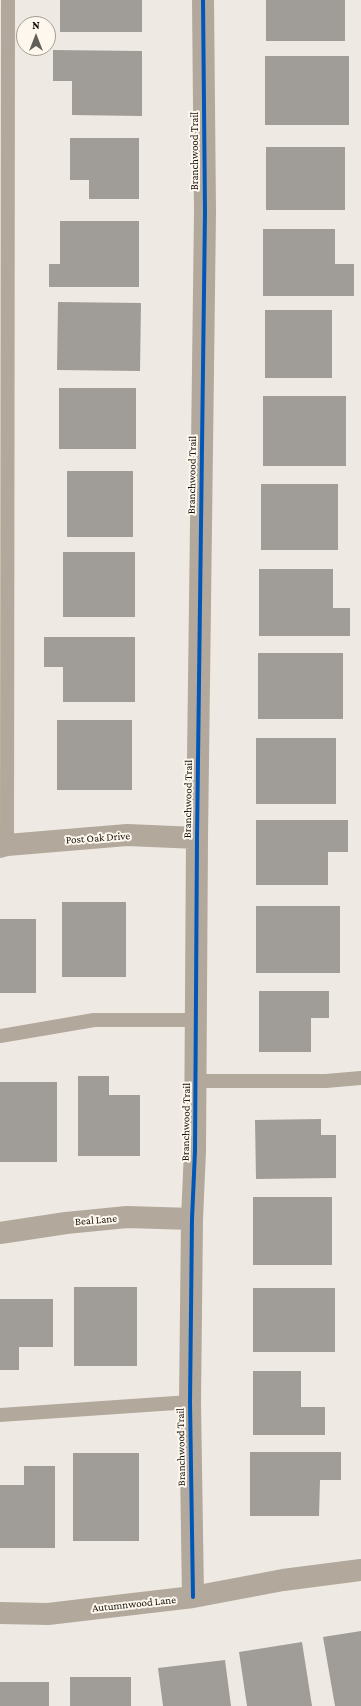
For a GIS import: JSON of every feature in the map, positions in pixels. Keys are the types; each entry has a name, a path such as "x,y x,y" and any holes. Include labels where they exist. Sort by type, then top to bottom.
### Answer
{"street":[{"name":"Branchwood Trail","path":"193,1597 190,1402 192,1219 195,1151 197,838 205,212 203,0"},
{"name":"Post Oak Drive","path":"4,846 127,835 197,838"},
{"name":"Beal Lane","path":"0,1233 66,1222 127,1218 192,1219"},
{"name":"Autumnwood Lane","path":"0,1613 48,1614 193,1597 284,1580 361,1570"}],"lane":[{"path":"4,846 8,0"},
{"path":"0,1036 94,1020 196,1020"},
{"path":"195,1081 326,1081 361,1078"},
{"path":"0,1415 190,1402"}],"building":[{"path":"60,0 142,0 142,32 60,32"},
{"path":"266,0 345,0 345,41 266,41"},
{"path":"56,50 142,51 142,116 72,115 72,81 53,81 53,56 56,56"},
{"path":"265,56 349,56 349,125 265,125"},
{"path":"70,138 139,138 139,199 89,199 89,180 70,180"},
{"path":"266,147 345,147 345,210 266,210"},
{"path":"60,221 139,221 139,287 49,287 49,264 60,264"},
{"path":"263,229 335,229 335,264 354,264 354,296 263,296"},
{"path":"58,302 141,303 140,371 57,370"},
{"path":"265,310 332,310 332,378 265,378"},
{"path":"59,388 136,388 136,449 59,449"},
{"path":"263,396 346,396 346,466 263,466"},
{"path":"67,471 133,471 133,537 67,537"},
{"path":"261,484 338,484 338,550 261,550"},
{"path":"63,552 135,552 135,617 63,617"},
{"path":"259,569 333,569 333,608 350,608 350,636 259,636"},
{"path":"44,637 135,637 135,702 63,702 63,667 44,667"},
{"path":"258,653 343,653 343,719 258,719"},
{"path":"57,720 132,720 132,790 57,790"},
{"path":"256,738 336,738 336,804 256,804"},
{"path":"256,820 348,820 348,852 328,852 328,885 256,885"},
{"path":"62,902 126,902 126,977 62,977"},
{"path":"256,906 340,906 340,973 256,973"},
{"path":"0,919 36,919 36,993 0,993"},
{"path":"259,991 329,991 329,1018 311,1018 311,1052 259,1052"},
{"path":"78,1076 109,1076 109,1095 140,1095 140,1156 78,1156"},
{"path":"0,1082 57,1082 57,1162 0,1162"},
{"path":"321,1119 321,1135 336,1135 336,1178 256,1179 255,1120"},
{"path":"253,1197 332,1197 332,1265 253,1265"},
{"path":"74,1287 137,1287 137,1366 74,1366"},
{"path":"253,1288 335,1288 335,1352 253,1352"},
{"path":"0,1299 53,1299 53,1347 19,1347 19,1370 0,1370"},
{"path":"253,1371 301,1371 301,1407 325,1407 325,1435 253,1435"},
{"path":"250,1452 341,1452 341,1480 320,1480 319,1516 250,1516"},
{"path":"73,1453 139,1453 139,1541 73,1541"},
{"path":"24,1466 55,1466 55,1548 0,1548 0,1485 24,1485"},
{"path":"361,1631 361,1706 335,1706 323,1637"},
{"path":"302,1642 312,1706 247,1706 239,1652"},
{"path":"225,1660 231,1706 163,1706 158,1668"},
{"path":"70,1677 131,1677 131,1706 70,1706"},
{"path":"0,1682 49,1682 49,1706 0,1706"}],"cycle path":[{"path":"193,1597 190,1402 192,1219 195,1151 197,838 205,212 203,0"}]}
